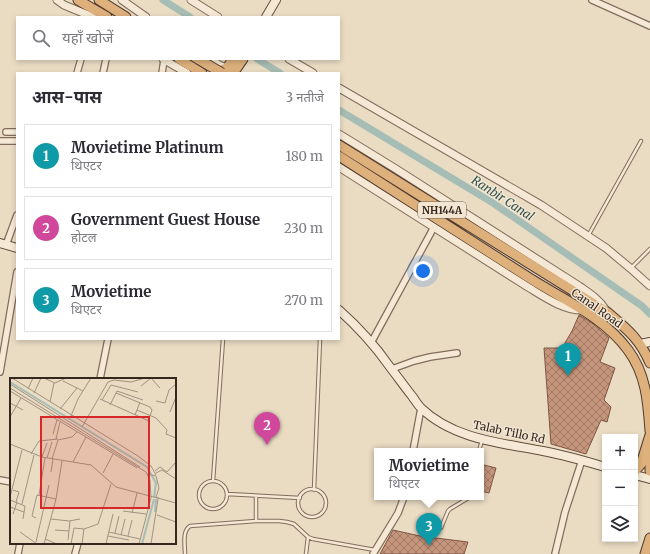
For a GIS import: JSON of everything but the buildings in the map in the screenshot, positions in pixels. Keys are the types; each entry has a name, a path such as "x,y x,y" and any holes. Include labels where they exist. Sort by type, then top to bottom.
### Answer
{"highway":[{"path":"78,0 105,16"},
{"path":"99,0 124,16"},
{"path":"181,60 200,72"},
{"path":"201,60 231,72"},
{"path":"231,72 233,60"},
{"path":"231,72 242,60"},
{"path":"218,72 221,70 231,72"},
{"name":"NH144A","path":"340,146 607,312"},
{"name":"Canal Road","path":"340,157 537,283 583,310 613,332 630,351 643,378 649,409 650,430"},
{"name":"Canal Road","path":"607,312 634,335 644,350 650,363"},
{"path":"636,470 641,464 650,434"},
{"path":"650,441 650,472"},
{"path":"645,554 650,538"}],"main road":[{"path":"262,16 270,0"},
{"path":"267,16 276,0"},
{"path":"3,244 16,248"},
{"name":"Talab Tillo Rd","path":"340,311 382,356 421,408 435,420 450,428 489,441 544,451 602,466"},
{"path":"640,344 650,342"},
{"path":"638,476 650,479"}],"street":[{"path":"57,0 64,5 90,16"},
{"path":"122,0 145,16"},
{"path":"191,0 216,16"},
{"path":"592,0 650,26"},
{"path":"78,72 81,60"},
{"path":"103,72 106,60"},
{"path":"162,72 164,60 185,72"},
{"path":"212,60 231,72"},
{"path":"290,60 311,72"},
{"path":"340,89 535,201 606,248 650,286"},
{"path":"6,132 16,132"},
{"path":"340,135 579,286 602,304 607,312"},
{"path":"0,141 16,141"},
{"path":"340,168 532,290 575,311 583,310"},
{"path":"3,244 16,217"},
{"path":"371,343 434,227"},
{"path":"0,372 16,278"},
{"path":"100,378 108,340"},
{"path":"392,369 414,361 457,354"},
{"path":"414,448 421,408"},
{"path":"555,554 565,512 582,460"},
{"path":"0,480 10,482"},
{"path":"374,552 398,513 403,500"},
{"path":"18,554 20,544"},
{"path":"75,554 78,544"}],"lane":[{"path":"588,236 641,141"},
{"path":"630,268 650,250"},
{"path":"213,481 223,340"},
{"path":"314,490 320,340"},
{"path":"480,448 482,439"},
{"path":"213,481 222,484 225,487 227,494 224,504 220,507 212,509 201,502 201,488 204,484 209,482 213,481"},
{"path":"309,490 318,491 325,498 326,502 324,511 316,516 307,516 303,513 299,506 300,498 309,490"},
{"path":"227,494 300,498"},
{"path":"256,496 256,521"},
{"path":"440,528 448,511 465,500"},
{"path":"185,554 185,531 186,528 190,526 271,520 287,522 297,526 308,537 317,540 374,552"},
{"path":"306,554 308,537"}],"waterway":[{"name":"Ranbir Canal","path":"163,0 188,16"},
{"name":"Ranbir Canal","path":"259,60 278,72"},
{"name":"Ranbir Canal","path":"340,111 493,203 642,306 650,314"}],"place":[{"name":"Movietime Platinum","path":"568,376"},
{"name":"Government Guest House","path":"267,445"},
{"name":"Movietime","path":"429,546"}]}
